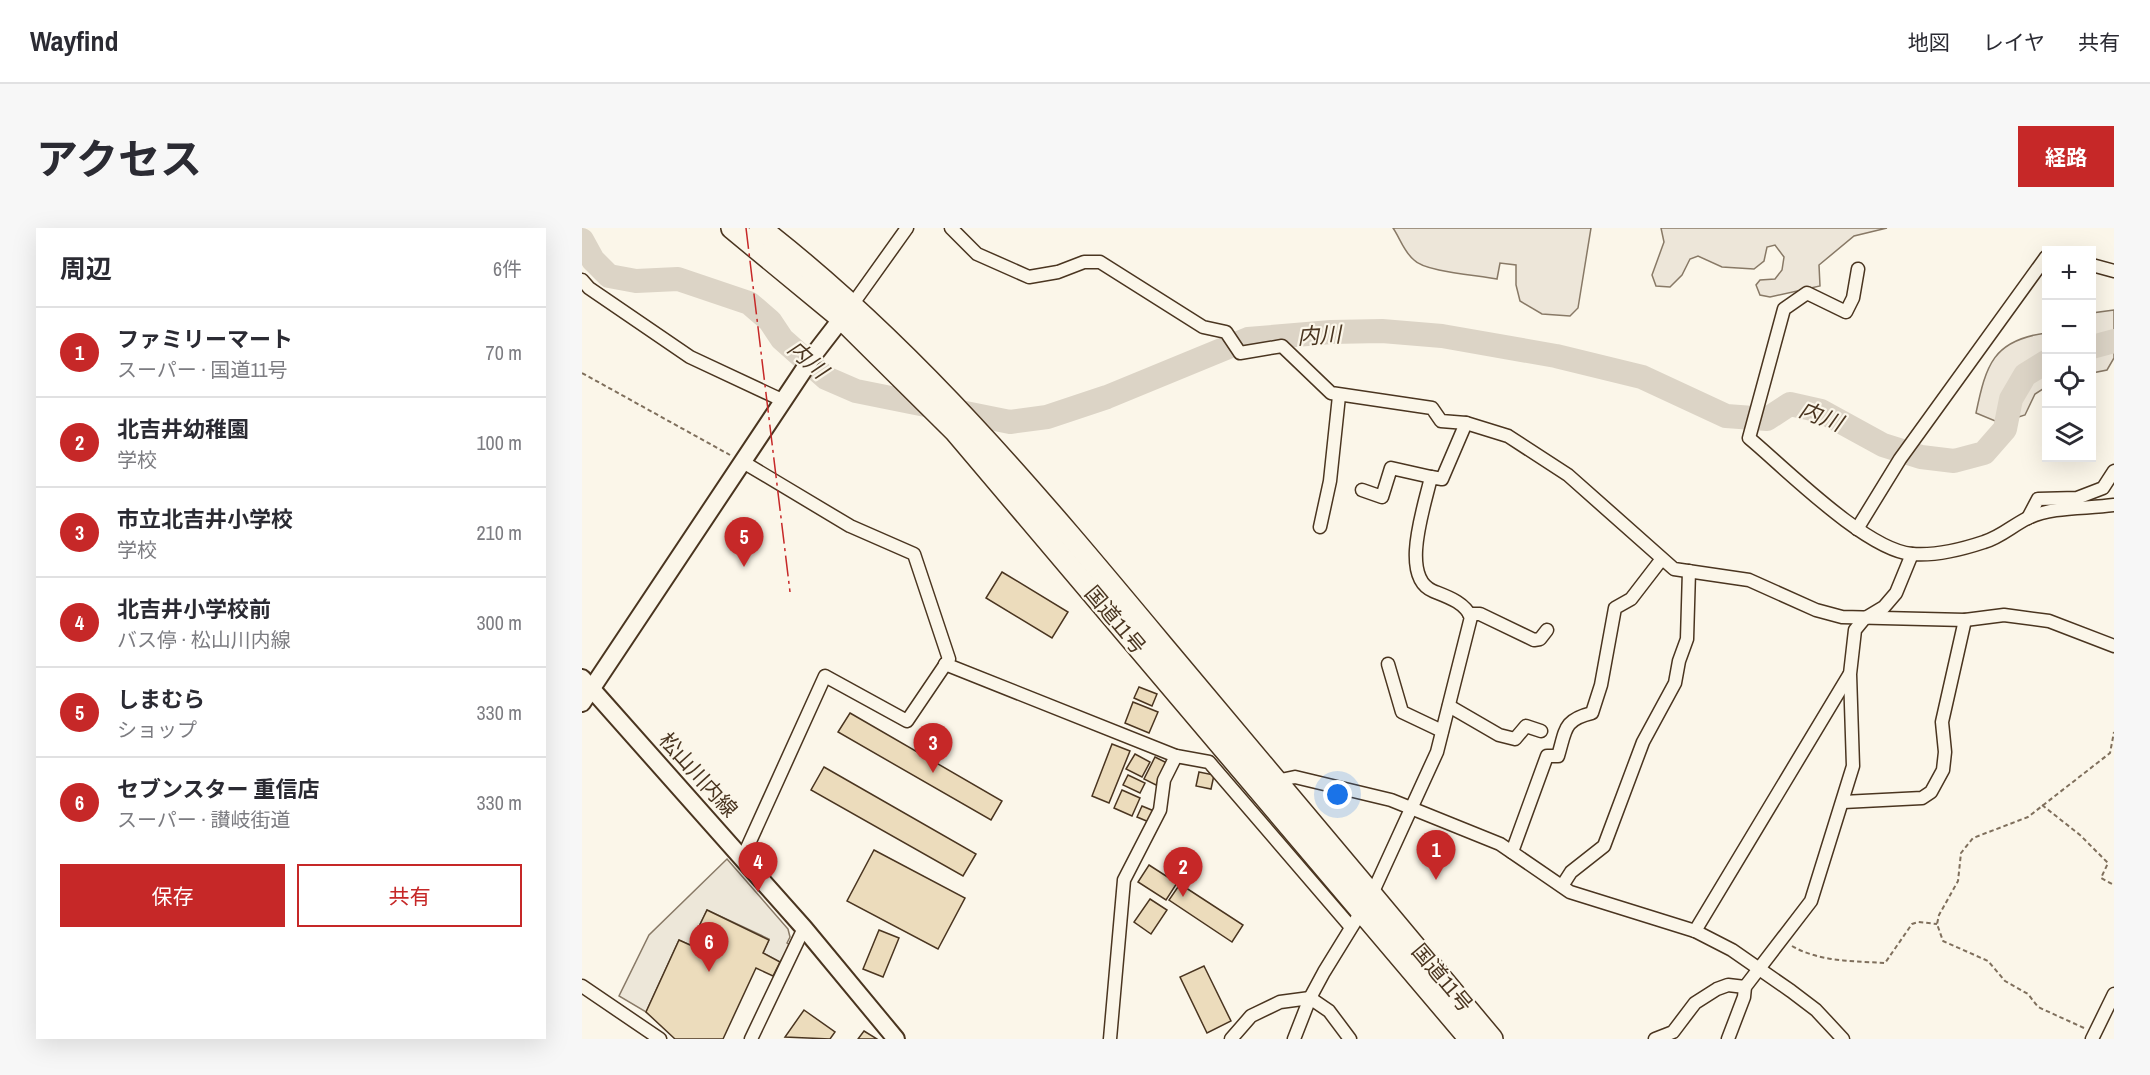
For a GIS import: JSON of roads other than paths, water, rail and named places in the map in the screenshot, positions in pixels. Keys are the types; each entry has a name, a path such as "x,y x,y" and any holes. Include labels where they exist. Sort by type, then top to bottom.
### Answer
{"highway":[{"name":"国道11号","path":"732,228 847,312 906,380 955,431 1470,1039"},
{"name":"国道11号","path":"760,228 847,312 937,388 979,431 1276,781 1361,911 1492,1039"}],"main road":[{"path":"585,690 743,462 803,371 847,312"},
{"name":"松山川内線","path":"585,690 804,928 896,1039"}],"street":[{"path":"847,312 907,228"},
{"path":"951,228 977,254 1029,277 1058,272 1084,262 1100,262 1203,327 1226,332 1240,353 1282,346 1331,393 1339,396 1432,408 1441,421 1466,423 1508,436 1568,475 1661,560 1674,569 1749,580 1816,610 1842,617 1965,620 2004,615 2049,621 2114,646"},
{"path":"1857,529 1900,459 2042,263"},
{"path":"2096,266 2114,271"},
{"path":"1858,268 1853,298 1846,312 1807,293 1784,309 1761,401 1749,438 1857,529 1886,547 1911,554 1947,551 1985,542 2028,518 2050,511 2114,505"},
{"path":"582,280 590,288 690,357 784,401"},
{"path":"1320,527 1330,481 1339,396"},
{"path":"1362,490 1382,497 1391,468 1442,479 1466,423"},
{"path":"742,859 825,676 907,721 949,659 914,554 850,526 743,462"},
{"path":"2028,518 2038,499 2077,498 2103,488 2114,471"},
{"path":"1294,1039 1310,998 1361,911 1412,808 1437,752 1449,706 1469,614 1467,609 1449,597 1429,590 1416,573 1414,556 1431,477"},
{"path":"1728,1039 1744,997 1745,987 1811,901 1853,766 1850,674 1855,630 1864,619 1884,608 1896,593 1911,554"},
{"path":"1512,852 1547,756 1558,756 1568,723 1572,719 1592,713 1601,685 1615,608 1631,599 1661,560"},
{"path":"1562,886 1571,872 1604,846 1643,742 1676,683 1679,661 1687,639 1689,571"},
{"path":"1469,614 1480,614 1534,640 1540,639 1546,630"},
{"path":"1843,802 1922,798 1931,792 1943,770 1945,752 1942,722 1965,620"},
{"path":"945,664 1176,756 1209,762 1361,911"},
{"path":"1388,664 1402,712 1442,731"},
{"path":"1695,931 1850,674"},
{"path":"1449,706 1499,735 1515,739 1526,726 1541,731"},
{"path":"1110,1039 1124,880 1160,810 1164,780 1176,756"},
{"path":"1276,781 1295,777 1391,800 1500,844 1570,892 1695,931 1732,950 1816,1010 1843,1039"},
{"path":"751,1039 804,928"},
{"path":"1655,1039 1673,1032 1695,1003 1717,989 1728,985 1745,987"},
{"path":"582,986 660,1039"},
{"path":"2096,1031 2114,994"},
{"path":"1231,1039 1251,1016 1280,1002 1310,998 1329,1011 1350,1039"},
{"path":"2096,1031 2114,1022"}],"waterway":[{"name":"内川","path":"582,240 593,260 609,276 636,281 678,279 749,303 770,321 782,339 826,378 856,391 1010,422 1047,417 1107,397 1248,339 1331,332 1382,331 1442,336 1556,356 1642,377 1726,416 1767,419 1790,404 1821,411 1883,445 1921,457 1954,461 1984,453 2005,429 2011,399 2025,375 2042,364"},
{"name":"内川","path":"2096,346 2114,341"}],"place":[{"name":"しまむら","path":"744,567"},
{"name":"市立北吉井小学校","path":"933,773"},
{"name":"ファミリーマート","path":"1436,880"},
{"name":"北吉井小学校前","path":"758,892"},
{"name":"北吉井幼稚園","path":"1183,897"},
{"name":"セブンスター 重信店","path":"709,972"}]}
